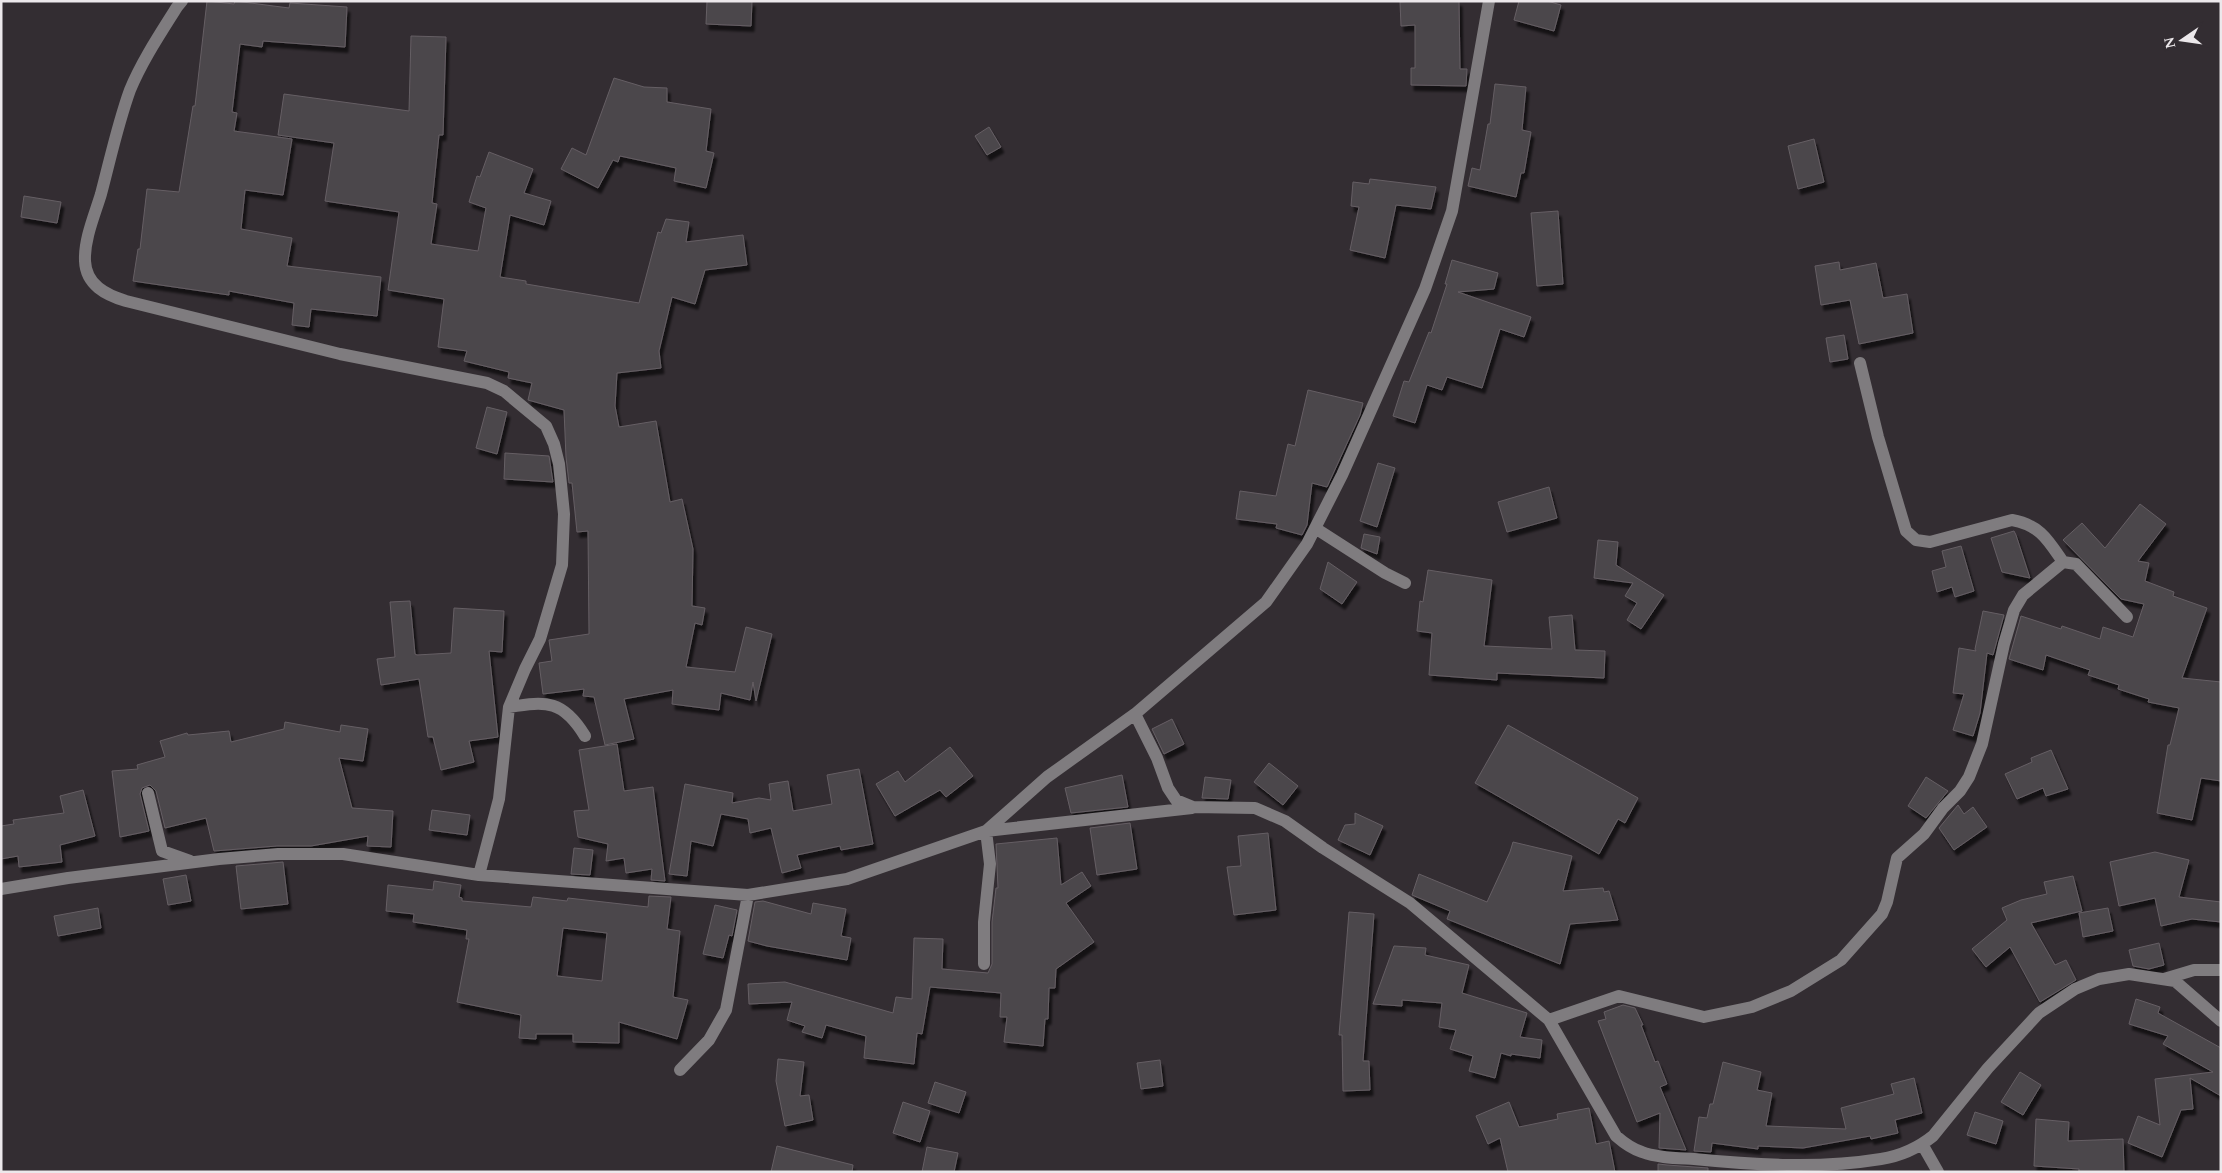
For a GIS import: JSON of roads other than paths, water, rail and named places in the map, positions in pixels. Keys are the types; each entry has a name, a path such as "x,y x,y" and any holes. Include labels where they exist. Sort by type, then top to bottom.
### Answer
{"street":[{"path":"182,1 142,64 130,91 90,232 85,261 88,271 99,289 107,295 126,301 340,354 487,383 504,391 546,426 554,444 559,464 564,514 562,565 540,639 509,707 499,799 479,875"},
{"path":"986,831 1047,778 1135,714 1266,602 1307,544 1370,415 1426,289 1452,211 1489,1"},
{"path":"1860,363 1878,438 1906,531 1916,540 1930,542 2012,520 2026,523 2038,529 2063,562 2076,564 2126,617"},
{"path":"1315,528 1404,583"},
{"path":"1549,1020 1619,996 1704,1018 1714,1016 1752,1008 1791,991 1841,960 1882,914 1887,902 1897,858 1924,834 1943,808 1960,791 1969,777 1982,744 2004,644 2014,610 2023,595 2063,562"},
{"path":"509,707 538,703 562,708 585,736"},
{"path":"1135,714 1157,758 1171,794 1176,800 1193,808"},
{"path":"148,793 162,851 194,862"},
{"path":"1,889 68,878 194,862 278,854 343,854 479,875 748,895 848,879 986,831 1193,808 1255,808 1285,821 1323,848 1410,903 1549,1020 1616,1136 1626,1145 1642,1152 1725,1167 1850,1163 1883,1159 1922,1144 1933,1136 1988,1068 2039,1013 2075,989 2099,979 2129,974 2176,981 2221,1021"},
{"path":"984,964 984,922 990,864 986,831"},
{"path":"680,1070 709,1040 726,1010 748,895"},
{"path":"2164,979 2194,970 2221,970"},
{"path":"1922,1144 1938,1172"}]}
